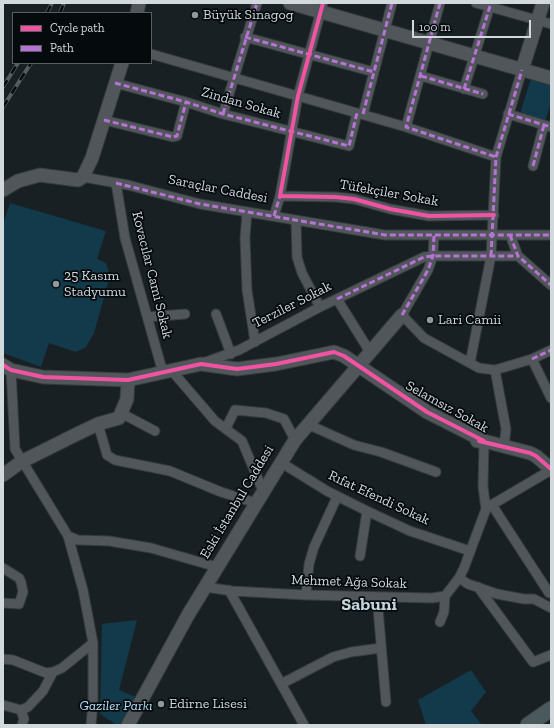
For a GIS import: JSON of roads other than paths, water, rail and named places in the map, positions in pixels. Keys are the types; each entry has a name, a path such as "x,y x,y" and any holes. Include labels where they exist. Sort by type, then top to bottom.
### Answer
{"main road":[{"path":"528,725 551,710"},
{"path":"545,725 551,721"}],"street":[{"path":"223,114 245,37 257,3"},
{"path":"290,3 322,7 385,31 551,78"},
{"path":"360,114 374,72 392,3"},
{"path":"406,127 440,3"},
{"path":"476,3 490,5 551,24"},
{"path":"470,363 492,256 496,157 543,3"},
{"path":"464,89 490,5"},
{"path":"274,216 280,196 298,96 322,7"},
{"path":"245,37 374,72"},
{"path":"152,54 406,127 496,157"},
{"path":"83,177 88,170 122,64"},
{"path":"421,76 483,94"},
{"name":"Zindan Sokak","path":"115,83 186,102 223,114 349,146 360,114"},
{"path":"104,120 174,137 177,136 186,102"},
{"path":"508,114 548,126 533,166"},
{"name":"Saraçlar Caddesi","path":"3,190 18,181 40,175 78,180 83,177 116,183 200,204 385,235 551,235"},
{"name":"Kovacılar Cami Sokak","path":"116,183 125,238 148,317 168,372"},
{"name":"Tüfekçiler Sokak","path":"280,196 335,197 354,199 390,209 429,216 494,216"},
{"path":"247,212 245,238 247,290 255,342"},
{"path":"296,221 297,257 302,273 320,307"},
{"path":"434,235 433,256 428,270 402,315 424,338 480,368 495,370 532,359 551,350"},
{"path":"510,235 518,256 551,285"},
{"name":"Terziler Sokak","path":"5,367 43,377 128,380 168,372 201,364 231,354 320,307 417,261 433,256 518,256"},
{"path":"337,299 370,352"},
{"path":"148,317 186,314"},
{"path":"216,314 231,354"},
{"name":"Eski İstanbul Caddesi","path":"128,725 205,587 280,462 307,424 402,315"},
{"name":"Selamsız Sokak","path":"201,364 225,368 244,368 301,360 334,352 344,356 356,368 427,412 484,441 536,456 551,470"},
{"path":"532,359 551,398"},
{"path":"5,367 15,449 21,462 68,536 83,590 93,643 93,702 91,725"},
{"path":"495,370 506,429 504,446"},
{"path":"168,372 215,421 242,441 263,491"},
{"path":"3,475 21,462 98,424 119,418 127,400 128,380"},
{"path":"226,428 235,410 266,413 284,419 295,440"},
{"path":"122,413 155,432"},
{"path":"98,424 107,455 115,460 170,471 221,492 256,502"},
{"path":"307,424 354,445 381,452 436,472"},
{"path":"459,578 478,587 524,599 534,599 550,592 489,507 483,486 484,441"},
{"name":"Rıfat Efendi Sokak","path":"280,462 337,497 410,531 470,551"},
{"path":"440,622 444,612 445,596 459,578 489,507 551,470"},
{"path":"306,595 309,564 314,547 337,497"},
{"path":"360,556 367,511"},
{"path":"68,536 78,540 109,541 151,548 217,567"},
{"path":"3,568 18,578 21,582 23,592 19,604 3,603"},
{"name":"Mehmet Ağa Sokak","path":"205,587 306,595 432,598 445,596"},
{"path":"478,587 533,662 551,655"},
{"path":"229,590 304,725"},
{"path":"377,597 386,702"},
{"path":"534,599 551,608"},
{"path":"3,659 13,660 46,673 53,672 62,668 93,643"},
{"path":"280,684 333,657 351,652 381,648"},
{"path":"3,704 21,710 28,707 44,691 53,672"},
{"path":"21,710 24,719 22,725"}],"railway":[{"path":"48,12 52,3"},
{"path":"60,12 64,3"},
{"path":"3,87 17,64"},
{"path":"3,107 30,64"}],"place":[{"name":"Büyük Sinagog","path":"195,15"},
{"name":"25 Kasım Stadyumu","path":"56,284"},
{"name":"Lari Camii","path":"430,320"},
{"name":"Edirne Lisesi","path":"161,704"}],"district":[{"name":"Sabuni","path":"369,605"}],"park label":[{"name":"Gaziler Parkı","path":"116,706"}]}
